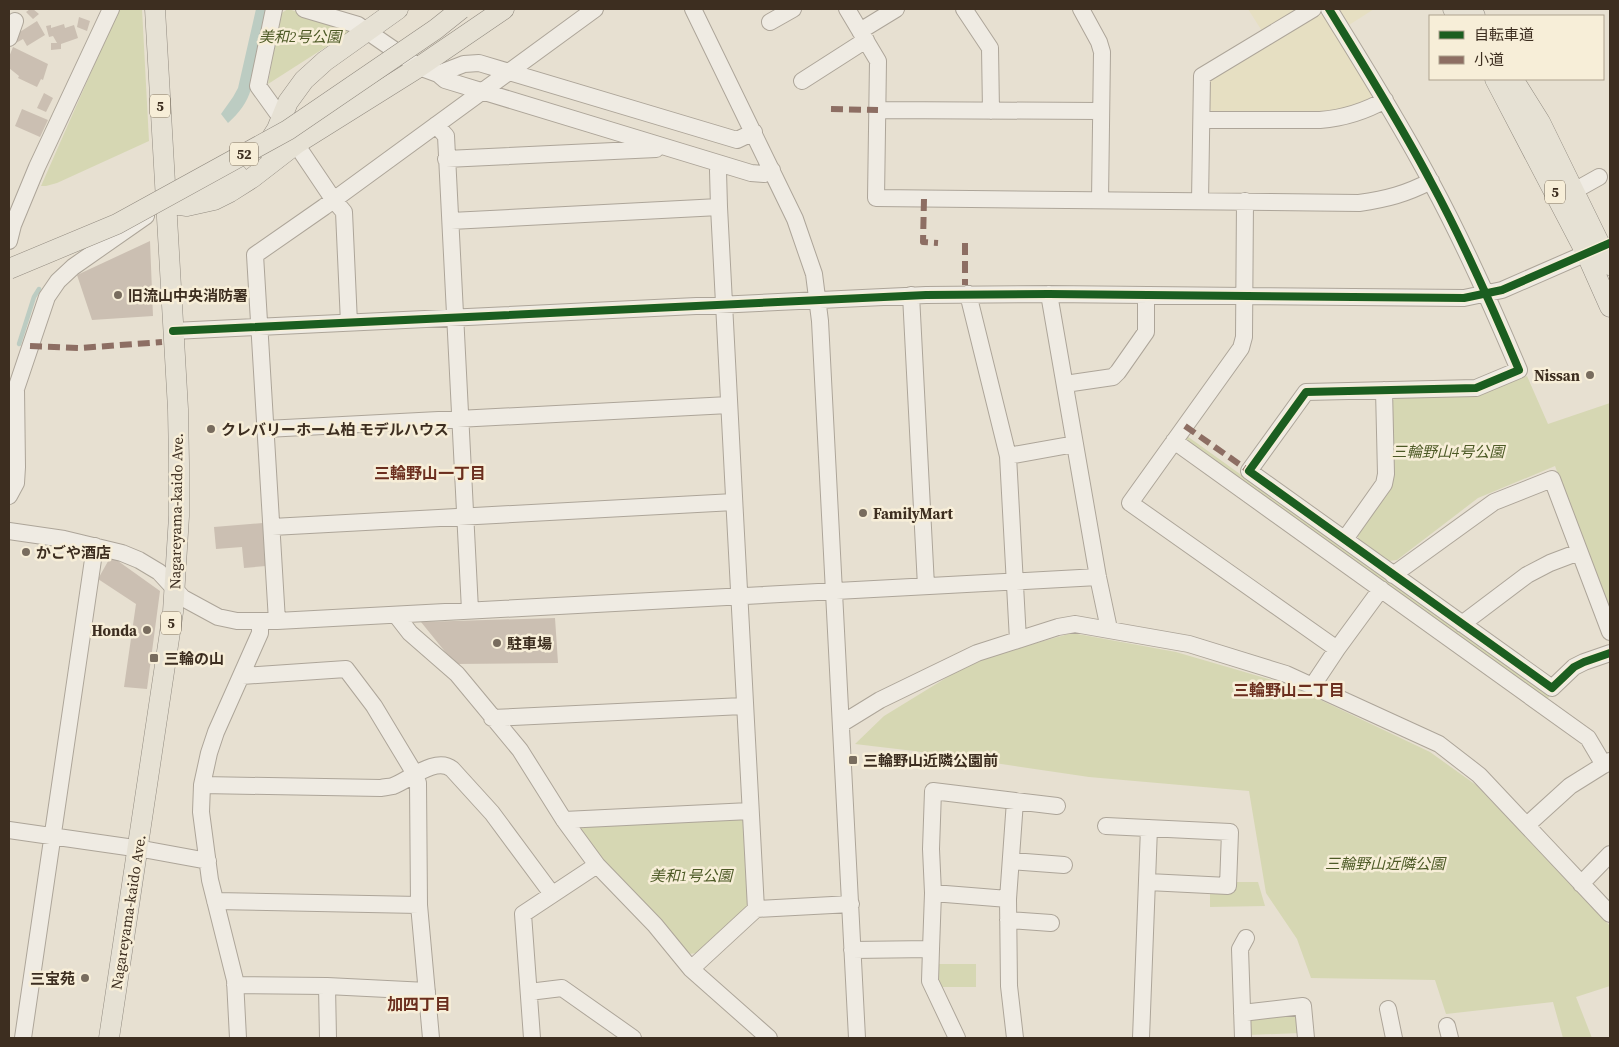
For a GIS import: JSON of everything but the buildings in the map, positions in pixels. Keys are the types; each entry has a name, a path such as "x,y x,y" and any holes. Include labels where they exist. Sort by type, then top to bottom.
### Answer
{"main road":[{"name":"Nagareyama-kaido Ave.","path":"109,1038 173,612 180,463 155,9"},
{"path":"166,203 185,190 216,185 238,174 267,146 277,130 280,118 288,102 304,80 325,61 359,21 398,9"},
{"name":"52","path":"9,269 117,224 288,130 436,29 461,9"},
{"path":"166,203 186,206 214,200 252,178 296,144 429,71 504,9"},
{"name":"5","path":"1496,80 1610,265"},
{"name":"5","path":"1514,80 1540,122 1600,247 1610,307"}],"street":[{"path":"9,241 11,224 111,9"},
{"path":"274,9 258,86 280,118"},
{"path":"304,9 359,21 429,71 445,80 751,173 764,174 772,170"},
{"path":"277,621 255,255 595,9"},
{"path":"693,9 795,219 814,274 820,321 857,1038"},
{"path":"770,22 793,9"},
{"path":"846,9 878,61 876,198 1359,203 1385,200 1408,193 1431,181"},
{"path":"802,81 896,9"},
{"path":"964,9 990,48 991,111"},
{"path":"1083,9 1100,42 1102,52 1100,200"},
{"path":"1200,200 1202,76 1313,9"},
{"path":"1329,9 1385,100 1431,181 1487,294 1519,370 1476,388 1306,392 1249,471 1552,688 1574,667 1610,653"},
{"path":"9,38 15,21"},
{"path":"429,71 479,63 737,140 754,132"},
{"path":"1202,120 1320,120 1348,116 1372,108 1385,100"},
{"path":"878,110 1100,111"},
{"path":"436,124 446,136 470,610"},
{"path":"296,144 344,212 349,324"},
{"path":"446,159 668,149"},
{"path":"720,164 718,171 719,207 728,405 740,597 743,706 756,909"},
{"path":"1574,191 1599,177"},
{"path":"1245,202 1244,337 1241,348 1130,503 1337,649"},
{"path":"9,496 16,483 16,389 47,297 58,281 73,267 166,203"},
{"path":"451,221 719,207"},
{"path":"173,332 911,295 1049,294 1464,298 1502,290 1600,247"},
{"path":"968,294 1008,456 1018,640"},
{"path":"1049,294 1098,577 1109,629"},
{"path":"911,295 926,586"},
{"path":"1065,384 1113,377 1118,372 1146,332 1146,296"},
{"path":"1345,539 1384,484 1386,474 1384,390"},
{"path":"266,429 728,405"},
{"path":"1174,441 1588,738 1607,763 1570,786 1527,825"},
{"path":"1008,456 1075,444"},
{"path":"1394,575 1494,502 1552,479 1610,632"},
{"path":"272,527 734,502"},
{"path":"9,531 64,539 122,553 139,560 159,572 183,598 218,617 237,621 260,622 1098,577"},
{"path":"23,1038 51,836 95,546"},
{"path":"1462,624 1526,575 1579,552"},
{"path":"1313,685 1381,589"},
{"path":"396,615 410,633 457,674 520,750 564,820 597,865 656,925 691,969 769,1038"},
{"path":"238,1038 235,985 215,902 201,812 202,785 211,746 260,633 260,622"},
{"path":"841,724 880,700 970,656 1058,626 1075,624 1189,644 1286,674 1439,744 1479,775 1610,914"},
{"path":"242,676 346,669 374,706 415,774 420,792 419,905 431,1038"},
{"path":"492,718 743,706"},
{"path":"202,785 381,788 393,786 415,774 438,765 445,765 492,813 552,894"},
{"path":"957,1038 930,981 934,893 931,849 933,791 1057,806"},
{"path":"1015,801 1008,899 1009,986 1015,1038"},
{"path":"564,820 750,810"},
{"path":"1106,826 1230,832 1228,886 1148,882"},
{"path":"1141,1038 1149,828"},
{"path":"9,830 208,861"},
{"path":"1581,884 1610,854"},
{"path":"1011,861 1064,864"},
{"path":"532,1038 523,914 597,865"},
{"path":"934,893 1008,899"},
{"path":"215,902 419,905"},
{"path":"691,969 756,909 851,904"},
{"path":"1008,920 1051,922"},
{"path":"1243,1038 1240,949 1246,938"},
{"path":"852,950 931,949"},
{"path":"235,985 327,986 427,991"},
{"path":"327,986 328,1038"},
{"path":"529,992 562,988 633,1038"},
{"path":"1242,1014 1303,1006 1306,1038"},
{"path":"1388,1008 1394,1038"}],"shaded area":[{"path":"256,9 266,9 251,89 242,108 228,123 221,114 238,88"},
{"path":"1248,9 1298,9 1262,31"},
{"path":"1339,9 1374,9 1349,25"},
{"path":"1325,14 1372,91 1370,101 1337,112 1214,113 1209,108 1209,83 1213,76 1313,17"}],"green space":[{"path":"119,9 142,9 149,141 57,183 41,186"},
{"name":"美和2号公園","path":"288,9 354,29 268,84 280,14"},
{"name":"三輪野山4号公園","path":"1527,376 1548,424 1610,403 1610,613 1555,466 1478,498 1397,560 1389,561 1359,540 1357,535 1391,485 1392,401 1397,396 1476,396"},
{"path":"1187,436 1550,696 1546,700 1186,442"},
{"name":"三輪野山近隣公園","path":"1072,633 1176,652 1289,685 1430,752 1476,785 1610,926 1610,986 1576,997 1592,1038 1563,1038 1553,1002 1446,1014 1435,980 1311,978 1297,939 1266,893 1249,791 1089,777 855,744 884,716 959,670 1015,649"},
{"name":"美和1号公園","path":"738,815 743,821 750,902 746,911 699,953 688,954 579,832 582,824"},
{"path":"1235,882 1258,882 1265,906 1210,907 1210,892 1234,893"},
{"path":"938,964 976,964 976,987 941,987 938,980"},
{"path":"1295,1013 1299,1017 1301,1033 1249,1035 1248,1021 1252,1017"}],"waterway":[{"path":"19,344 34,297 39,289"}],"marked path":[{"path":"831,109 878,110"},
{"path":"924,199 923,242 938,243"},
{"path":"965,243 965,285"},
{"path":"30,346 80,348 162,342"},
{"path":"1185,426 1249,471"}],"cycle path":[{"path":"1329,9 1394,116 1443,205 1477,275 1519,370 1476,388 1306,392 1249,471 1552,688 1574,667 1610,653"},
{"path":"173,331 926,295 1049,294 1464,298 1502,290 1610,243"}],"place":[{"name":"旧流山中央消防署","path":"118,295"},
{"name":"Nissan","path":"1590,375"},
{"name":"クレバリーホーム柏 モデルハウス","path":"211,429"},
{"name":"FamilyMart","path":"863,513"},
{"name":"かごや酒店","path":"26,552"},
{"name":"Honda","path":"147,630"},
{"name":"駐車場","path":"497,643"},
{"name":"三輪の山","path":"154,658"},
{"name":"三輪野山近隣公園前","path":"853,760"},
{"name":"三宝苑","path":"85,978"}],"district":[{"name":"三輪野山一丁目","path":"430,473"},
{"name":"三輪野山二丁目","path":"1289,690"},
{"name":"加四丁目","path":"419,1004"}]}
